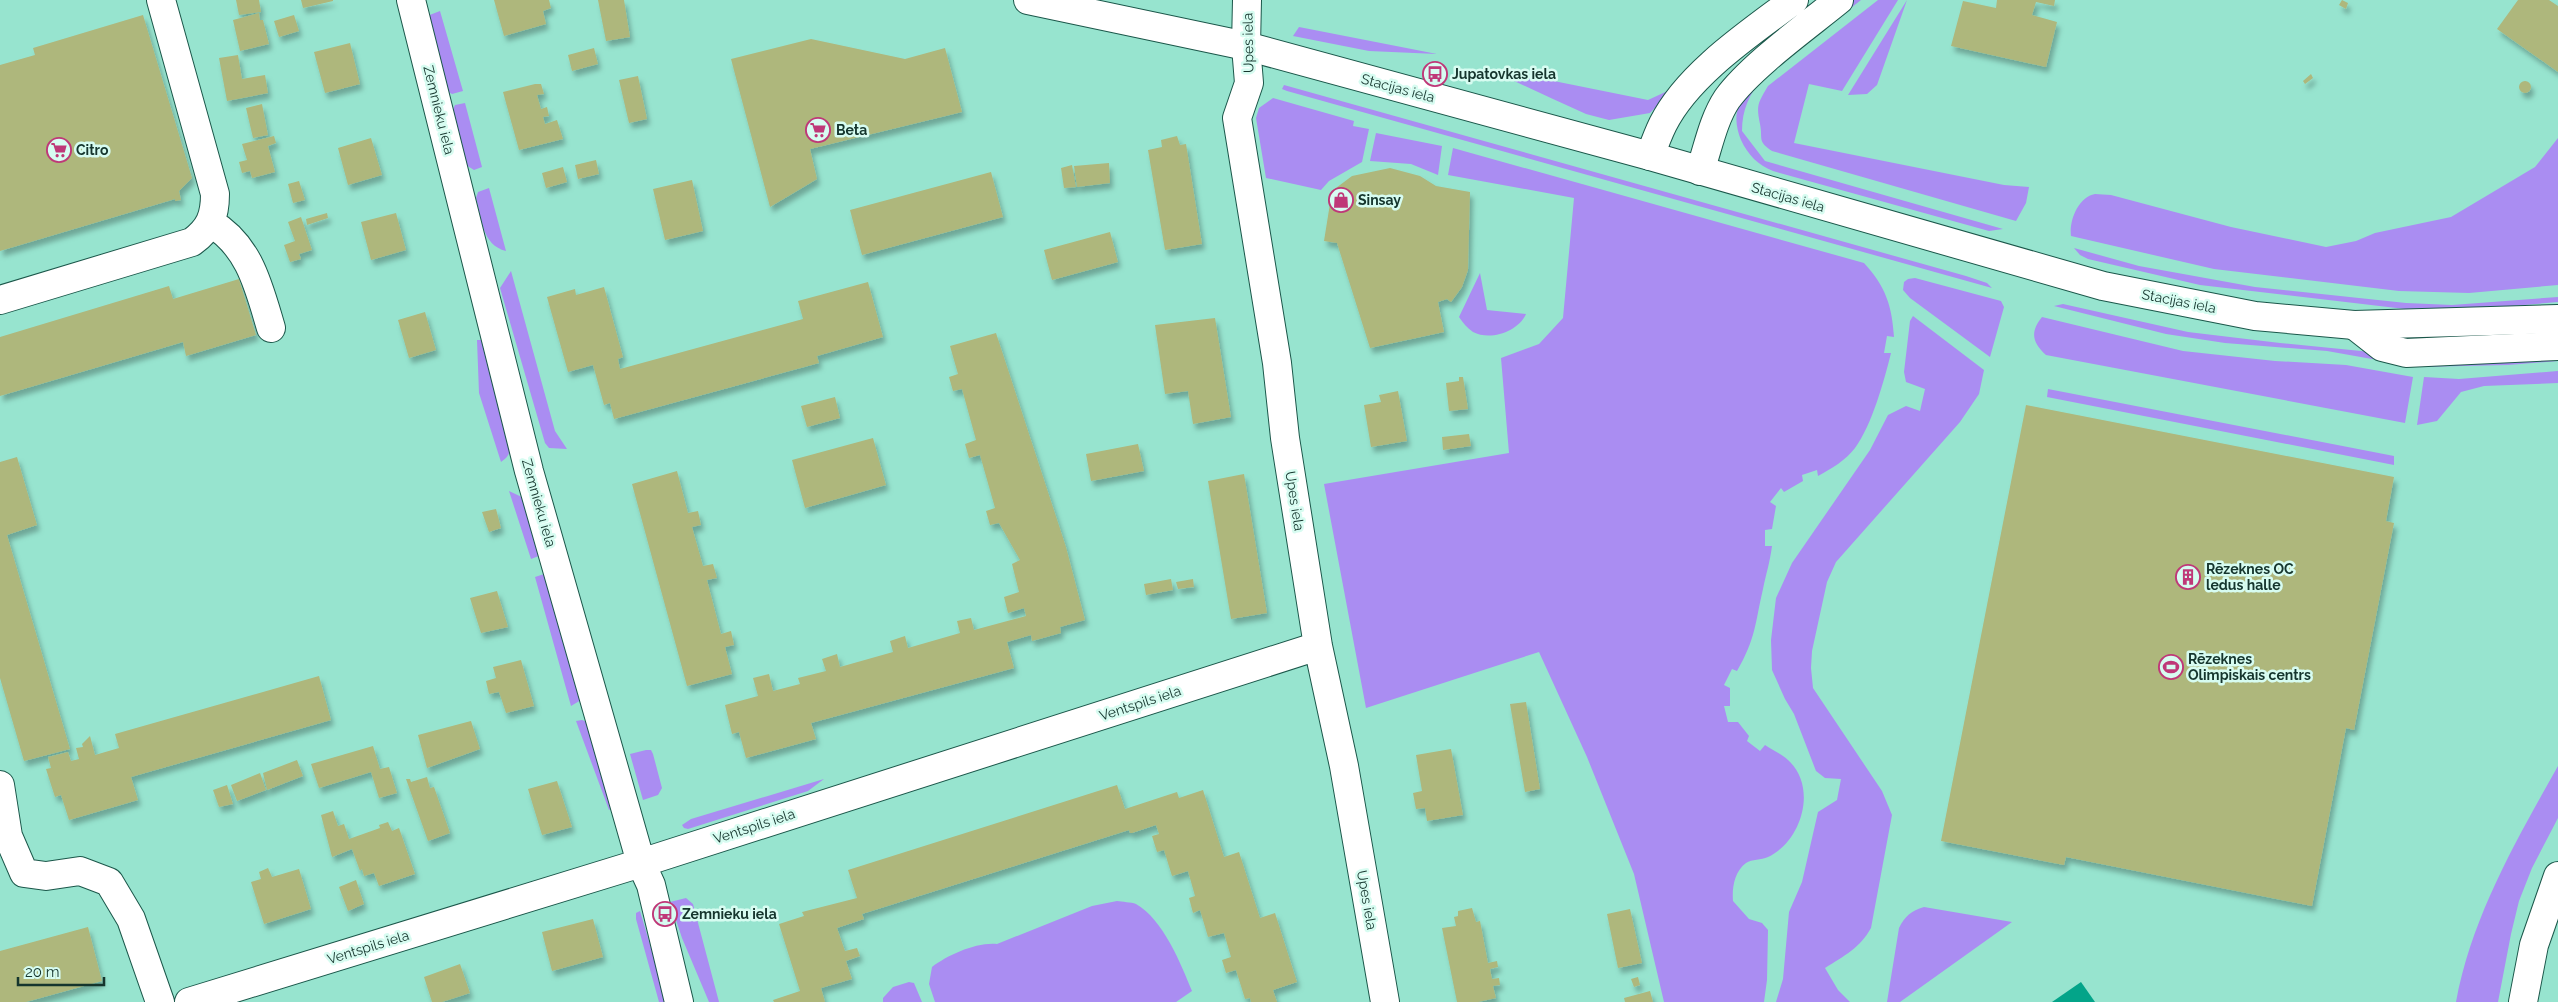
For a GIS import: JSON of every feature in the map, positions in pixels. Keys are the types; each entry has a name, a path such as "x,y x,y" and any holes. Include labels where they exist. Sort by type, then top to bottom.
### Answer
{"street":[{"path":"0,300 192,242 203,234 212,223 215,212 215,194 160,0"},
{"name":"Zemnieku iela","path":"411,0 529,471 641,863 651,885 679,1002"},
{"name":"Stacijas iela","path":"1028,0 1246,46 1650,156 2103,286 2255,316 2354,325 2558,319"},
{"name":"Upes iela","path":"1247,0 1246,46 1249,83 1237,118 1277,363 1285,438 1318,646 1344,766 1385,1002"},
{"path":"1650,156 1663,123 1690,86 1725,53 1794,0"},
{"path":"1700,171 1718,117 1739,72 1792,26 1800,16 1804,5 1800,0"},
{"path":"1727,99 1751,74 1839,0"},
{"path":"212,223 229,237 252,266 271,328"},
{"path":"2354,325 2382,347 2406,353 2558,346"},
{"name":"Ventspils iela","path":"189,1002 641,863 1318,646"},
{"path":"0,785 8,836 24,873 46,876 80,872 110,882 131,919 160,1002"},
{"path":"2523,1002 2534,945 2558,876"}],"shaded area":[{"path":"1854,0 1861,0 1763,78 1747,103 1743,116 1742,131 1765,161 2003,229 1989,231 1773,171 1758,163 1747,150 1741,140 1736,119 1737,110 1747,92 1790,49"},
{"path":"1878,0 1898,0 1842,91 1809,84 1794,143 2004,185 2029,187 2026,203 2016,221 1772,151 1762,142 1758,108 1768,86"},
{"path":"1907,0 1877,85 1867,94 1848,95"},
{"path":"440,11 463,91 452,94 445,90 427,16"},
{"path":"1299,27 1437,54 1369,51 1293,36"},
{"path":"1504,71 1648,100 1674,88 1650,113 1609,120 1586,114 1512,80"},
{"path":"1284,85 1966,276 1987,283 1992,288 1287,91 1282,89"},
{"path":"1273,98 1354,121 1353,126 1369,129 1362,162 1329,181 1321,190 1266,178 1256,118 1259,108"},
{"path":"465,103 482,167 474,170 466,165 451,114 455,105"},
{"path":"1376,133 1442,146 1438,175 1411,164 1370,161"},
{"path":"2558,138 2558,285 2469,293 2399,291 2214,269 2071,236 2073,217 2076,210 2084,200 2095,194 2111,195 2231,227 2326,247 2356,241 2375,233 2451,217 2535,167"},
{"path":"1453,148 1864,263 1878,280 1886,297 1892,316 1894,337 1887,336 1884,353 1891,353 1881,389 1867,427 1855,448 1843,460 1818,476 1817,470 1802,475 1803,481 1784,492 1781,488 1770,502 1776,506 1772,529 1765,530 1765,546 1772,546 1754,630 1748,649 1737,671 1732,669 1724,685 1730,688 1730,706 1724,706 1728,722 1738,722 1749,736 1747,741 1760,751 1765,745 1788,760 1797,771 1802,784 1804,798 1802,813 1790,839 1768,857 1746,863 1736,876 1733,891 1733,901 1749,919 1762,923 1768,930 1767,980 1764,1002 1664,1002 1634,874 1587,757 1539,652 1366,708 1324,484 1509,453 1501,358 1539,344 1563,318 1574,198 1448,175"},
{"path":"489,188 506,251 492,243 484,230 476,198 478,192"},
{"path":"2074,248 2139,266 2255,287 2406,303 2452,305 2558,297 2558,302 2500,307 2405,309 2200,285 2088,259 2080,255"},
{"path":"511,271 555,431 567,449 549,448 545,443 500,288"},
{"path":"1480,273 1487,310 1526,314 1517,326 1495,335 1480,335 1469,329 1459,317"},
{"path":"1915,278 2001,301 2004,307 1990,357 1910,298 1903,290 1904,282"},
{"path":"2063,304 2188,332 2280,343 2371,352 2558,355 2558,361 2508,365 2417,367 2327,351 2225,343 2166,334 2054,306"},
{"path":"1913,316 1984,370 1979,394 1960,422 1836,562 1827,582 1812,651 1813,688 1882,791 1892,815 1871,928 1857,946 1825,968 1838,990 1850,1002 1776,1002 1783,979 1789,912 1802,882 1818,812 1837,800 1841,779 1825,778 1816,771 1794,714 1772,670 1771,640 1776,598 1792,563 1870,450 1888,415 1906,406 1920,411 1925,389 1906,382 1904,372 1910,321"},
{"path":"2042,317 2183,351 2275,361 2346,365 2413,377 2405,423 2046,355 2038,346 2034,337 2038,322"},
{"path":"477,340 481,340 509,440 509,453 501,462 479,393"},
{"path":"2558,371 2558,383 2484,386 2461,392 2437,421 2417,425 2424,377 2459,379"},
{"path":"2048,389 2394,456 2394,465 2047,397"},
{"path":"509,491 526,499 544,554 531,559"},
{"path":"544,574 581,700 571,706 535,577"},
{"path":"582,720 587,722 613,808 609,810 576,721"},
{"path":"651,750 653,754 662,788 658,795 643,800 630,754"},
{"path":"2558,766 2558,818 2532,868 2519,901 2498,1002 2456,1002 2463,970 2484,909 2511,851"},
{"path":"824,779 808,791 688,829 682,825 691,819"},
{"path":"686,898 693,904 719,1002 709,1002 682,938 670,902"},
{"path":"1117,901 1136,904 1155,920 1170,943 1192,991 1176,1002 935,1002 929,984 932,967 946,958 971,947 997,944 1092,906"},
{"path":"1924,907 2012,922 1900,1002 1887,1002 1899,928 1909,914"},
{"path":"640,911 667,1002 659,1002 636,919 636,913"},
{"path":"909,982 914,983 922,1002 883,1002 883,998 893,987"},
{"path":"2081,982 2095,1002 2052,1002"}],"building":[{"path":"236,0 259,0 261,12 239,15"},
{"path":"301,0 333,0 333,1 303,8"},
{"path":"494,0 549,0 551,8 543,11 546,24 504,36"},
{"path":"598,0 624,0 630,37 606,41"},
{"path":"1997,0 2055,0 2054,6 2036,2 2032,15 2057,22 2046,67 1951,46 1963,1 1996,8"},
{"path":"2342,0 2348,3 2346,9 2339,5"},
{"path":"2518,0 2549,0 2558,6 2558,72 2497,29"},
{"path":"259,13 260,20 263,20 269,44 240,51 233,20"},
{"path":"143,15 192,178 179,191 181,200 175,201 175,199 0,251 0,65 35,55 33,48"},
{"path":"294,15 299,31 279,37 274,21"},
{"name":"Beta","path":"811,39 905,59 945,48 962,112 810,149 817,179 770,207 731,59"},
{"path":"350,43 360,84 325,93 314,52"},
{"path":"594,48 598,64 572,71 568,55"},
{"path":"238,55 242,79 265,75 268,93 227,101 219,58"},
{"path":"2311,74 2313,78 2305,84 2303,81"},
{"path":"638,76 647,119 629,123 619,80"},
{"path":"2523,81 2527,81 2531,87 2527,93 2523,93 2519,89 2519,85"},
{"path":"541,84 544,94 537,95 541,109 547,107 549,116 543,117 545,124 557,120 563,139 519,150 503,92"},
{"path":"262,104 268,135 253,138 246,108"},
{"path":"274,136 276,143 268,146 275,172 252,178 250,171 242,173 239,162 247,160 242,144"},
{"path":"1177,136 1180,145 1186,144 1202,244 1165,250 1148,150 1162,147 1161,140"},
{"path":"371,138 382,175 348,185 338,148"},
{"path":"596,160 599,174 578,179 575,165"},
{"path":"1109,163 1110,183 1077,187 1074,166"},
{"path":"1072,165 1076,187 1064,188 1061,168"},
{"path":"563,167 567,182 546,188 542,173"},
{"path":"1390,168 1420,176 1436,186 1470,192 1468,270 1462,287 1451,302 1447,299 1438,302 1444,332 1370,348 1337,243 1324,241 1332,191 1352,176"},
{"path":"991,172 1003,217 862,255 850,210"},
{"path":"692,180 703,231 665,240 653,189"},
{"path":"299,181 305,200 293,203 288,184"},
{"path":"327,213 328,218 307,225 306,219"},
{"path":"396,213 406,250 371,260 361,222"},
{"path":"301,217 312,250 299,254 301,259 290,262 284,245 295,241 288,222"},
{"path":"1110,232 1118,262 1052,280 1044,250"},
{"path":"239,279 256,335 186,356 183,342 0,396 0,337 169,286 173,299"},
{"path":"868,282 883,337 817,356 819,363 614,419 610,403 604,405 593,365 568,372 547,297 575,289 576,295 604,287 623,357 618,359 620,369 803,319 798,301"},
{"path":"425,312 436,350 409,358 398,320"},
{"path":"1215,318 1231,417 1193,424 1188,391 1165,394 1155,325"},
{"path":"996,333 1066,547 1085,620 1060,627 1061,633 1032,641 1031,635 1007,642 1014,668 811,723 816,739 746,758 739,732 732,734 725,705 758,696 753,678 769,674 773,691 800,684 798,678 826,671 822,659 837,654 840,667 893,652 890,641 905,636 908,648 960,633 957,621 971,618 974,630 1026,616 1024,608 1008,613 1004,597 1019,592 1012,564 1020,560 999,523 990,525 986,511 995,508 980,455 969,458 965,444 976,440 962,389 953,391 949,377 958,374 950,346"},
{"path":"1459,377 1463,377 1468,409 1449,411 1446,383 1459,381"},
{"path":"1398,391 1407,441 1371,447 1364,405 1381,402 1379,395"},
{"path":"835,397 840,418 807,427 801,406"},
{"name":"Rēzeknes Olimpiskais centrs","path":"2026,405 2394,477 2386,521 2394,523 2354,730 2346,728 2312,906 2066,857 2064,865 1941,841"},
{"path":"1469,434 1471,446 1443,450 1442,437"},
{"path":"873,438 886,485 805,508 792,460"},
{"path":"1138,444 1144,471 1091,481 1086,454"},
{"path":"17,457 37,525 7,535 70,749 24,761 0,678 0,462"},
{"path":"677,471 688,513 698,511 701,525 692,527 703,566 713,564 717,578 707,580 721,634 731,631 734,645 725,647 732,674 687,686 632,484"},
{"path":"1244,474 1267,613 1231,619 1208,481"},
{"path":"496,509 501,528 489,532 482,512"},
{"path":"1171,579 1173,590 1146,595 1144,584"},
{"path":"1193,579 1194,587 1178,589 1176,582"},
{"path":"497,591 508,627 481,633 470,598"},
{"path":"521,660 534,706 506,713 499,692 489,694 486,681 496,678 493,667"},
{"path":"319,676 331,720 131,777 138,800 69,820 61,795 55,797 46,769 51,768 48,757 68,752 71,761 79,759 76,748 83,747 82,744 90,736 95,755 119,748 115,734"},
{"path":"1526,702 1540,789 1525,792 1510,704"},
{"path":"471,721 480,749 427,768 418,735"},
{"path":"373,746 380,769 389,767 397,793 379,798 371,772 319,788 311,764"},
{"path":"1451,749 1463,815 1427,821 1425,808 1416,809 1413,793 1422,791 1416,755"},
{"path":"297,760 303,776 267,790 263,773"},
{"path":"260,773 266,790 237,801 231,785"},
{"path":"427,777 430,788 434,787 450,833 428,841 406,779 410,779 411,782"},
{"path":"557,781 572,827 542,835 528,789"},
{"path":"227,785 233,804 219,807 213,790"},
{"path":"1117,785 1125,809 1177,792 1179,798 1203,790 1224,857 1239,852 1260,918 1275,913 1297,982 1273,990 1277,1002 1251,1002 1250,998 1245,999 1236,970 1226,973 1222,960 1231,957 1224,933 1208,937 1200,910 1193,913 1189,898 1195,896 1188,871 1172,876 1164,850 1157,852 1152,836 1159,834 1156,825 1132,833 1129,830 862,914 864,919 837,928 845,951 857,948 860,956 846,961 852,979 821,988 825,1002 774,1002 773,1000 800,991 779,924 804,916 802,912 857,898 848,870"},
{"path":"333,811 338,826 344,824 349,839 380,828 379,825 388,822 392,831 399,828 415,874 379,886 374,873 364,876 362,869 360,871 352,849 332,857 321,815"},
{"path":"268,868 272,877 299,869 311,909 264,924 251,882 261,879 259,872"},
{"path":"356,880 364,904 348,911 339,887"},
{"path":"1472,908 1476,922 1480,921 1488,963 1497,961 1498,967 1490,969 1492,979 1499,978 1500,985 1493,986 1496,998 1478,1002 1457,1002 1442,928 1456,926 1454,917 1458,916 1458,911"},
{"path":"1630,909 1642,963 1618,968 1607,914"},
{"path":"593,919 603,957 552,971 542,932"},
{"path":"88,927 102,981 26,1002 0,1002 0,951"},
{"path":"460,964 470,993 442,1002 432,1002 424,977"},
{"path":"1638,977 1640,985 1634,987 1631,979"},
{"path":"1650,991 1653,1002 1625,1002 1624,998"}],"place":[{"name":"Jupatovkas iela","path":"1435,74"},
{"name":"Beta","path":"818,130"},
{"name":"Citro","path":"59,150"},
{"name":"Sinsay","path":"1341,200"},
{"name":"Rēzeknes OC ledus halle","path":"2188,577"},
{"name":"Rēzeknes Olimpiskais centrs","path":"2171,667"},
{"name":"Zemnieku iela","path":"665,914"}]}
